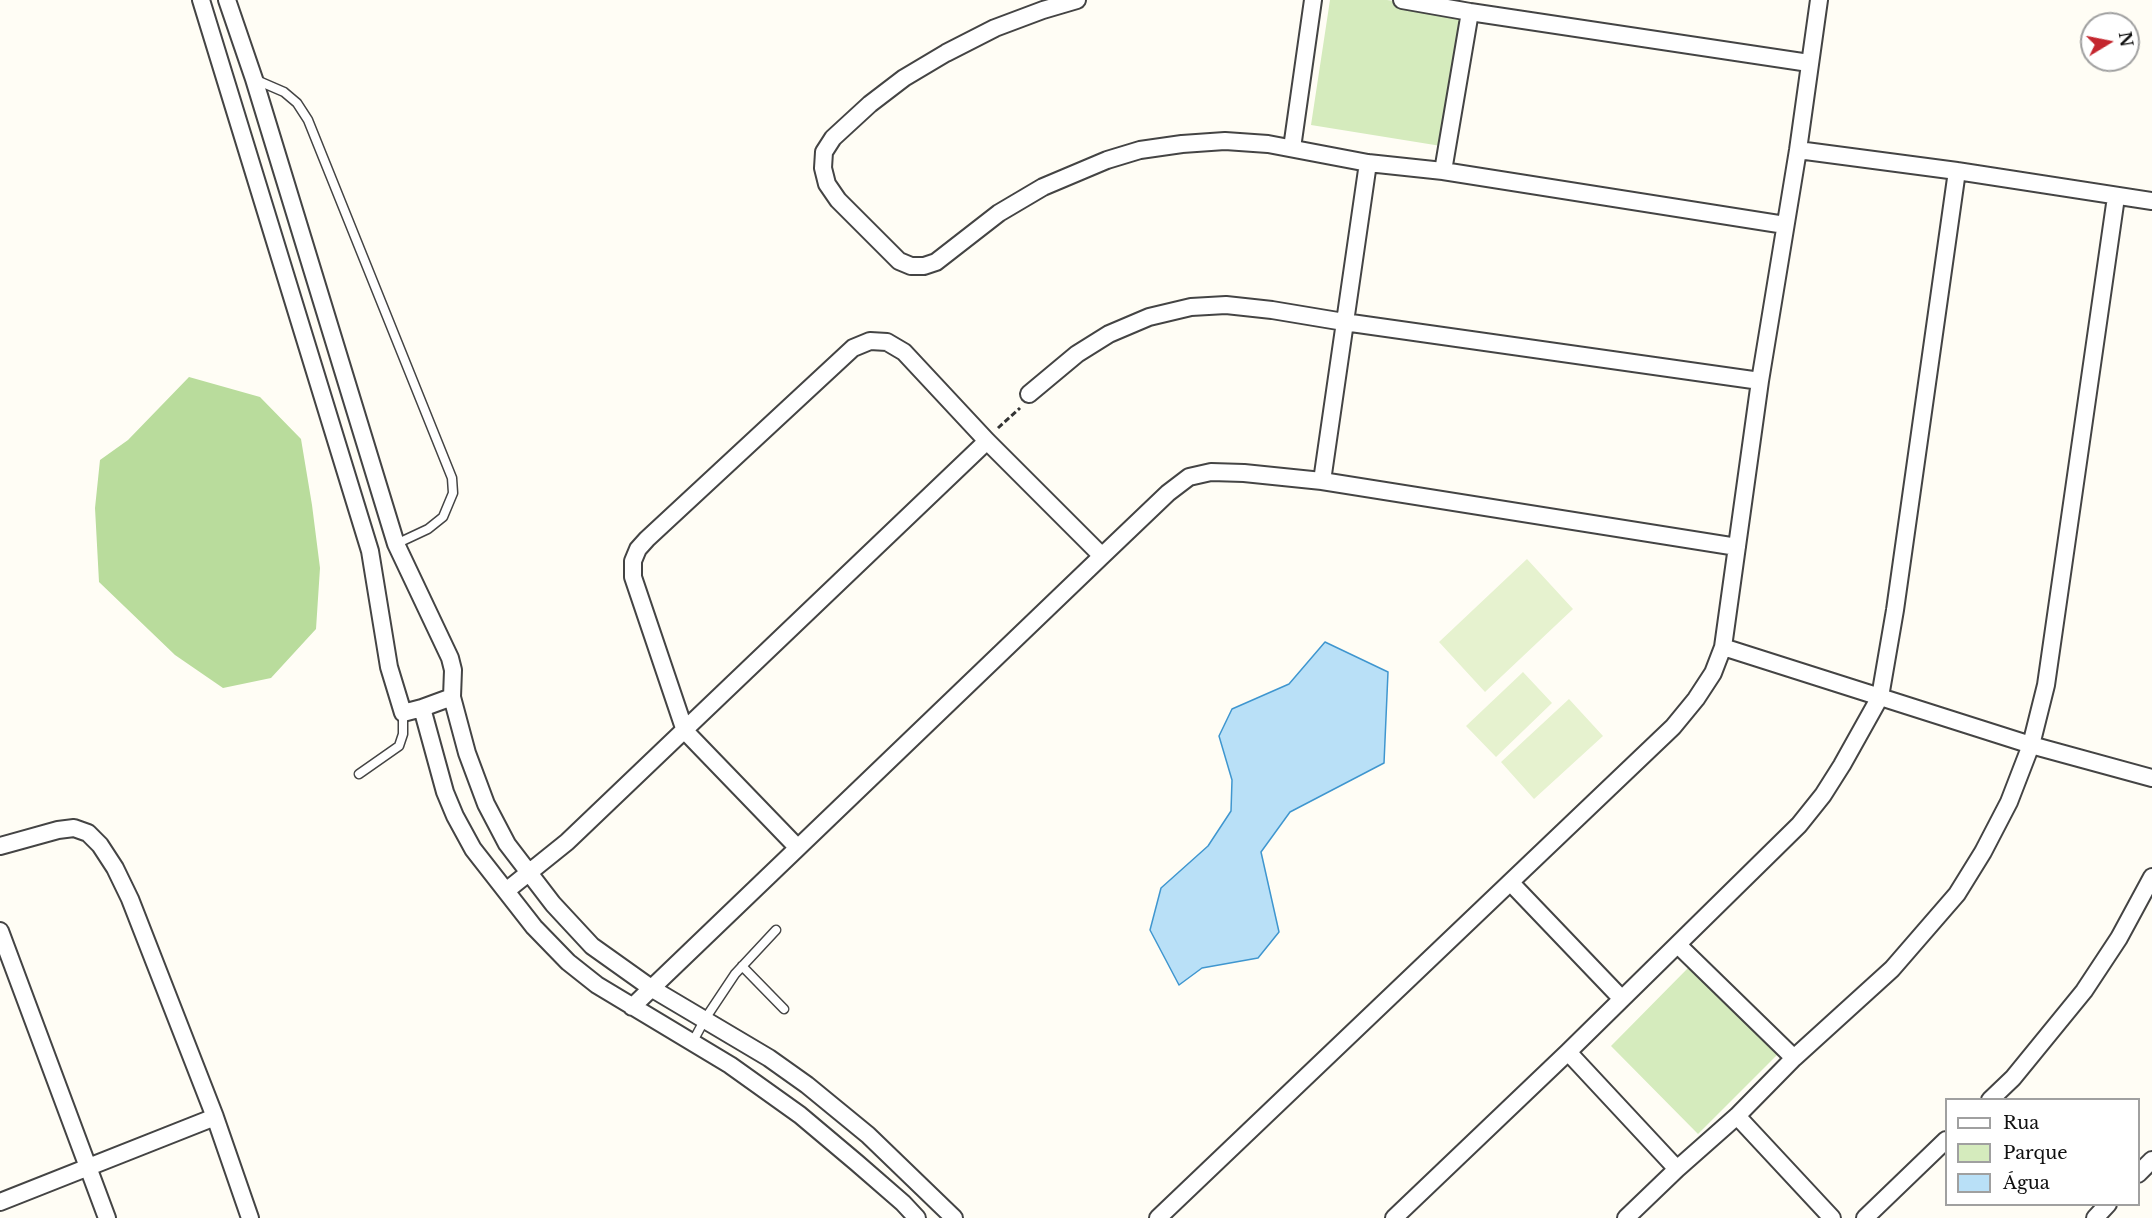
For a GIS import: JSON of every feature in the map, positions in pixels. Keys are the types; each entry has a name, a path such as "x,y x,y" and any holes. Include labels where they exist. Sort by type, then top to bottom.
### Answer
{"street":[{"path":"201,0 370,551 389,667 402,713 452,697"},
{"path":"1077,0 994,28 946,53 887,91 832,138 824,152 823,168 827,184 838,200 899,261 911,266 924,266 936,262 999,213 1043,186 1107,160 1140,150 1225,141 1293,147 1368,163 1443,171 1785,225"},
{"path":"1293,147 1313,0"},
{"path":"1402,0 1809,63"},
{"path":"1158,1218 1673,727 1696,699 1713,673 1724,647 1760,381 1798,150 1819,0"},
{"path":"206,19 229,5 254,79 396,544 450,658 453,677 452,697 467,753 486,804 507,844 565,918 592,946 651,988 769,1058 828,1101 868,1135 954,1218"},
{"path":"1443,171 1470,12"},
{"path":"1798,150 1957,171 2152,201"},
{"path":"1322,481 1368,163"},
{"path":"1394,1218 1568,1052 1799,825 1823,795 1842,765 1880,697 1957,171"},
{"path":"1626,1218 1737,1116 1794,1058 1892,969 1957,894 1983,852 2009,802 2031,746 2046,685 2116,196"},
{"path":"1029,394 1077,354 1109,334 1149,317 1191,307 1226,305 1760,381"},
{"path":"797,847 685,731 633,577 633,561 638,549 647,538 853,348 870,341 887,342 904,352 987,441 1102,556"},
{"path":"506,891 567,842 987,441"},
{"path":"632,1007 1168,493 1189,477 1211,472 1322,481 1737,547"},
{"path":"370,551 396,544"},
{"path":"1724,647 2031,746 2152,777"},
{"path":"422,708 435,761 455,816 473,849 534,927 568,962 597,985 730,1065 800,1115 888,1189 917,1218"},
{"path":"0,846 58,830 74,828 88,833 100,845 115,868 129,899 215,1118 250,1218"},
{"path":"1992,1098 2013,1078 2084,991 2119,938 2152,877"},
{"path":"1511,883 1621,998"},
{"path":"0,931 107,1218"},
{"path":"1678,945 1794,1058"},
{"path":"1568,1052 1677,1169"},
{"path":"1737,1116 1832,1218"},
{"path":"0,1202 215,1118"},
{"path":"1865,1218 1945,1142"},
{"path":"2140,1173 2152,1160"},
{"path":"2095,1218 2106,1206"}],"lane":[{"path":"254,79 284,92 297,103 308,120 450,471 453,493 443,517 428,529 396,544"},
{"path":"358,774 399,746 403,734 402,713"},
{"path":"692,1043 705,1019 742,966 776,930"},
{"path":"742,966 784,1010"}],"path":[{"path":"987,441 1023,405 1029,394"}],"green space":[{"path":"1330,0 1387,0 1463,11 1441,146 1311,125"},
{"path":"189,377 260,397 301,439 320,568 316,629 271,678 223,688 175,655 99,582 95,508 100,460 128,440"},
{"path":"1527,559 1573,609 1485,692 1439,642"},
{"path":"1523,672 1552,703 1496,757 1466,726"},
{"path":"1569,699 1603,736 1534,799 1501,762"},
{"path":"1689,967 1777,1055 1698,1134 1611,1046"}],"water":[{"path":"1325,642 1388,672 1384,763 1290,812 1261,852 1279,932 1258,958 1202,968 1179,985 1150,930 1161,888 1208,846 1231,811 1232,780 1219,736 1232,709 1289,684"}]}
